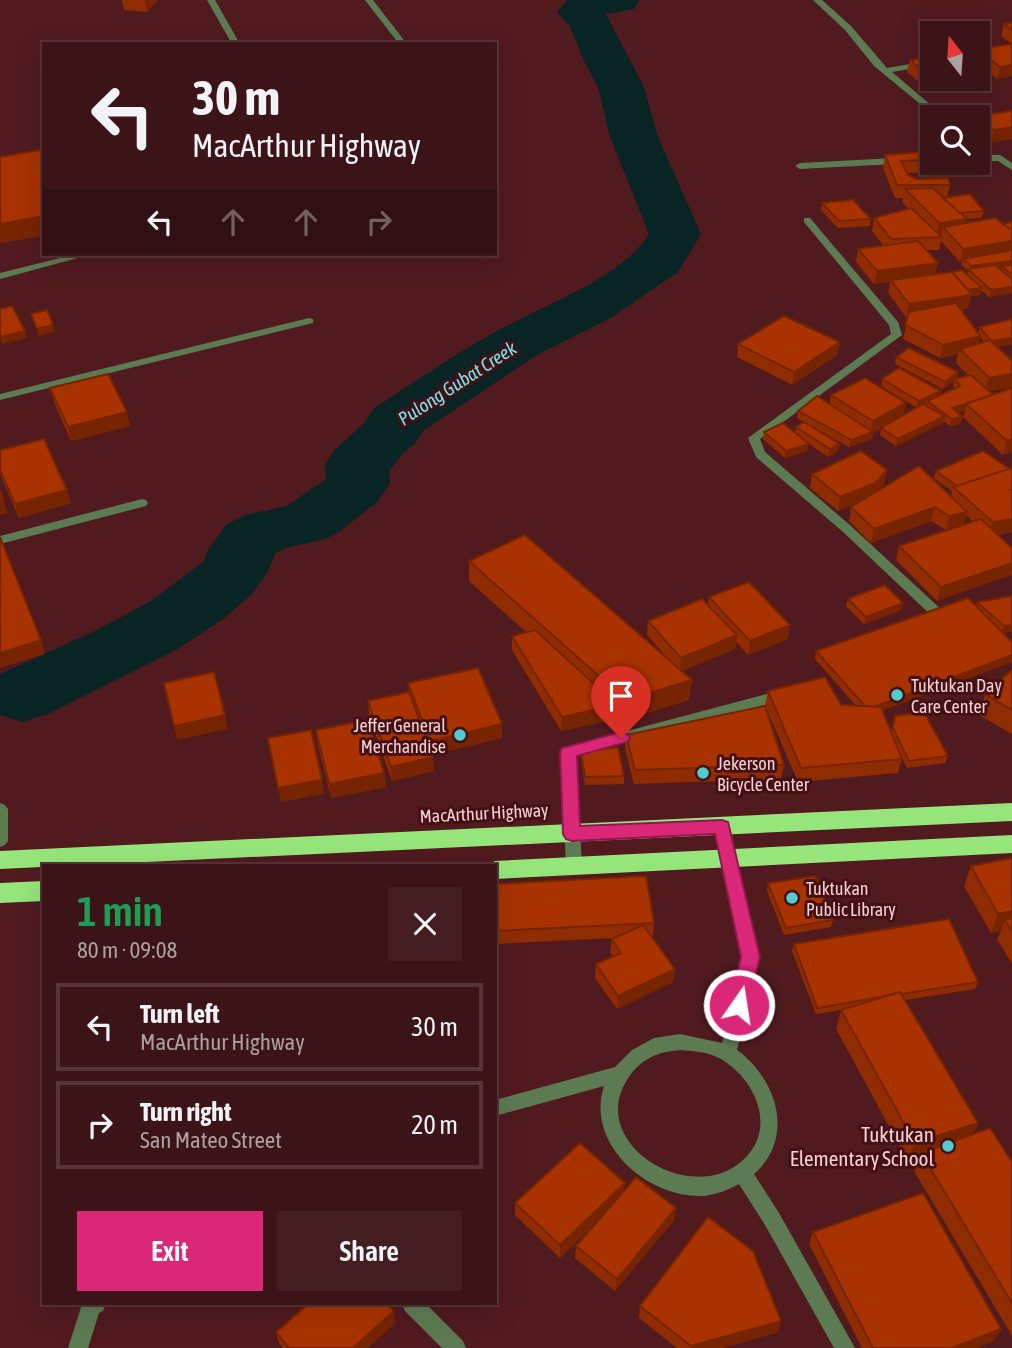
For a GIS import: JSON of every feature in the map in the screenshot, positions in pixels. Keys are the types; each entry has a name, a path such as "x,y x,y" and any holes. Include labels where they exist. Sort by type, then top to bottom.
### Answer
{"highway":[{"name":"MacArthur Highway","path":"0,860 1012,812"},
{"path":"497,870 1012,844"},
{"path":"0,893 42,891"}],"street":[{"path":"211,0 235,42"},
{"path":"369,0 401,42"},
{"path":"817,0 848,28 885,71 926,105"},
{"path":"885,71 920,64"},
{"path":"990,153 1012,167"},
{"path":"990,158 1012,156"},
{"path":"800,166 920,160"},
{"path":"807,220 894,324 897,335 754,438 760,454 848,529 939,615"},
{"path":"0,276 73,256"},
{"path":"0,397 309,321"},
{"path":"0,540 142,503"},
{"path":"575,866 568,752 794,692"},
{"path":"0,809 0,841"},
{"path":"722,827 751,957 727,1053"},
{"path":"680,1042 708,1045 727,1053 749,1070 764,1091 771,1121 766,1145 751,1167 727,1182 699,1188 666,1183 641,1170 615,1138 609,1113 610,1097 619,1074 636,1056 654,1046 680,1042"},
{"path":"497,1107 619,1074"},
{"path":"742,1172 772,1219 845,1348"},
{"path":"78,1348 95,1305"},
{"path":"413,1305 456,1348"}],"building":[{"path":"1012,44 1012,65 1000,67 990,59 990,47"},
{"path":"920,59 920,68 910,60"},
{"path":"1012,111 1012,127 994,130 990,127 990,114"},
{"path":"40,150 42,216 0,224 0,157"},
{"path":"920,152 920,160 901,161 908,175 917,179 948,178 950,185 897,185 885,155"},
{"path":"933,188 967,219 939,223 905,189"},
{"path":"970,194 984,211 960,213 943,198"},
{"path":"853,200 871,219 839,221 822,203"},
{"path":"911,208 942,237 891,239 874,218"},
{"path":"995,218 1012,230 1012,241 963,249 943,227"},
{"path":"1012,222 1012,230 1003,224"},
{"path":"918,241 938,263 877,271 858,249"},
{"path":"1012,250 1012,261 971,266 963,259"},
{"path":"995,265 1012,279 1012,287 991,290 968,269"},
{"path":"1012,265 1012,275 1002,266"},
{"path":"962,270 982,288 967,290 952,272"},
{"path":"952,272 972,295 909,304 891,280"},
{"path":"956,303 980,336 943,345 905,325 909,312"},
{"path":"12,306 25,331 0,337 0,309"},
{"path":"47,310 53,325 37,329 31,314"},
{"path":"784,316 840,342 794,372 738,344"},
{"path":"1012,319 1012,338 991,341 980,327"},
{"path":"990,340 1012,361 1012,374 989,378 960,349"},
{"path":"909,348 958,372 945,382 896,357"},
{"path":"899,368 941,391 919,401 882,379"},
{"path":"108,374 127,412 68,427 50,388"},
{"path":"971,375 993,395 952,408 962,417 952,419 927,401 960,386 955,379"},
{"path":"865,378 906,403 873,421 831,395"},
{"path":"1012,388 1012,439 1007,441 966,404"},
{"path":"817,396 873,432 851,440 798,411"},
{"path":"923,404 945,416 898,439 881,428"},
{"path":"804,422 840,444 830,449 796,427"},
{"path":"783,423 809,444 786,451 764,432"},
{"path":"44,439 67,490 15,504 0,470 0,450"},
{"path":"861,451 887,470 875,483 840,497 812,474"},
{"path":"983,451 1010,469 957,486 936,471"},
{"path":"919,466 967,512 949,516 935,507 874,529 851,507"},
{"path":"1012,468 1012,519 993,522 953,487"},
{"path":"981,519 1012,548 1012,563 941,587 899,546"},
{"path":"525,535 692,680 626,700 469,561"},
{"path":"0,537 41,640 0,653"},
{"path":"749,582 790,625 750,641 709,597"},
{"path":"885,585 903,603 866,617 848,599"},
{"path":"1012,596 1012,625 1004,626 977,602"},
{"path":"968,598 1012,642 1012,655 874,707 865,706 816,651"},
{"path":"702,599 737,635 681,658 648,621"},
{"path":"535,630 617,705 562,717 512,636"},
{"path":"478,668 502,724 430,741 408,683"},
{"path":"1012,670 1012,710 985,694"},
{"path":"214,672 225,715 174,726 164,683"},
{"path":"825,677 841,705 881,707 902,759 801,768 768,691"},
{"path":"409,692 433,757 391,767 368,701"},
{"path":"765,706 784,765 635,770 626,735"},
{"path":"924,712 948,756 909,761 893,728 895,716"},
{"path":"368,720 384,773 329,784 316,730"},
{"path":"311,730 322,780 278,788 268,738"},
{"path":"618,747 624,776 585,777 581,752"},
{"path":"1012,858 1012,911 998,914 971,866"},
{"path":"646,876 654,923 497,931 497,884"},
{"path":"815,876 833,920 786,928 768,883"},
{"path":"1012,918 1012,932 1005,920"},
{"path":"949,919 978,982 901,994 900,992 817,1008 794,944"},
{"path":"643,925 675,969 618,996 596,964 621,953 612,939"},
{"path":"900,992 978,1123 915,1143 841,1010"},
{"path":"990,1128 1012,1162 1012,1303 921,1153"},
{"path":"580,1143 625,1183 560,1245 515,1203"},
{"path":"636,1177 676,1208 617,1279 576,1246"},
{"path":"923,1193 1001,1329 952,1348 873,1348 813,1232"},
{"path":"708,1217 753,1251 781,1321 691,1346 640,1306"},
{"path":"307,1305 388,1305 394,1311 353,1348 289,1348 276,1332"}],"waterway":[{"name":"Pulong Gubat Creek","path":"22,695 125,647 176,618 231,575 240,551 251,539 269,530 308,522 353,489 358,484 357,464 372,454 376,443 392,432 396,421 517,343 589,307 659,261 675,234 634,137 621,87 605,59 589,20 578,12 586,5 619,0"}],"place":[{"name":"Tuktukan Day Care Center","path":"897,695"},
{"name":"Jeffer General Merchandise","path":"460,735"},
{"name":"Jekerson Bicycle Center","path":"703,773"},
{"name":"Tuktukan Public Library","path":"792,898"},
{"name":"Tuktukan Elementary School","path":"948,1146"}],"route":[{"path":"621,738 568,752 572,834 722,827 751,957 739,1005"}]}
